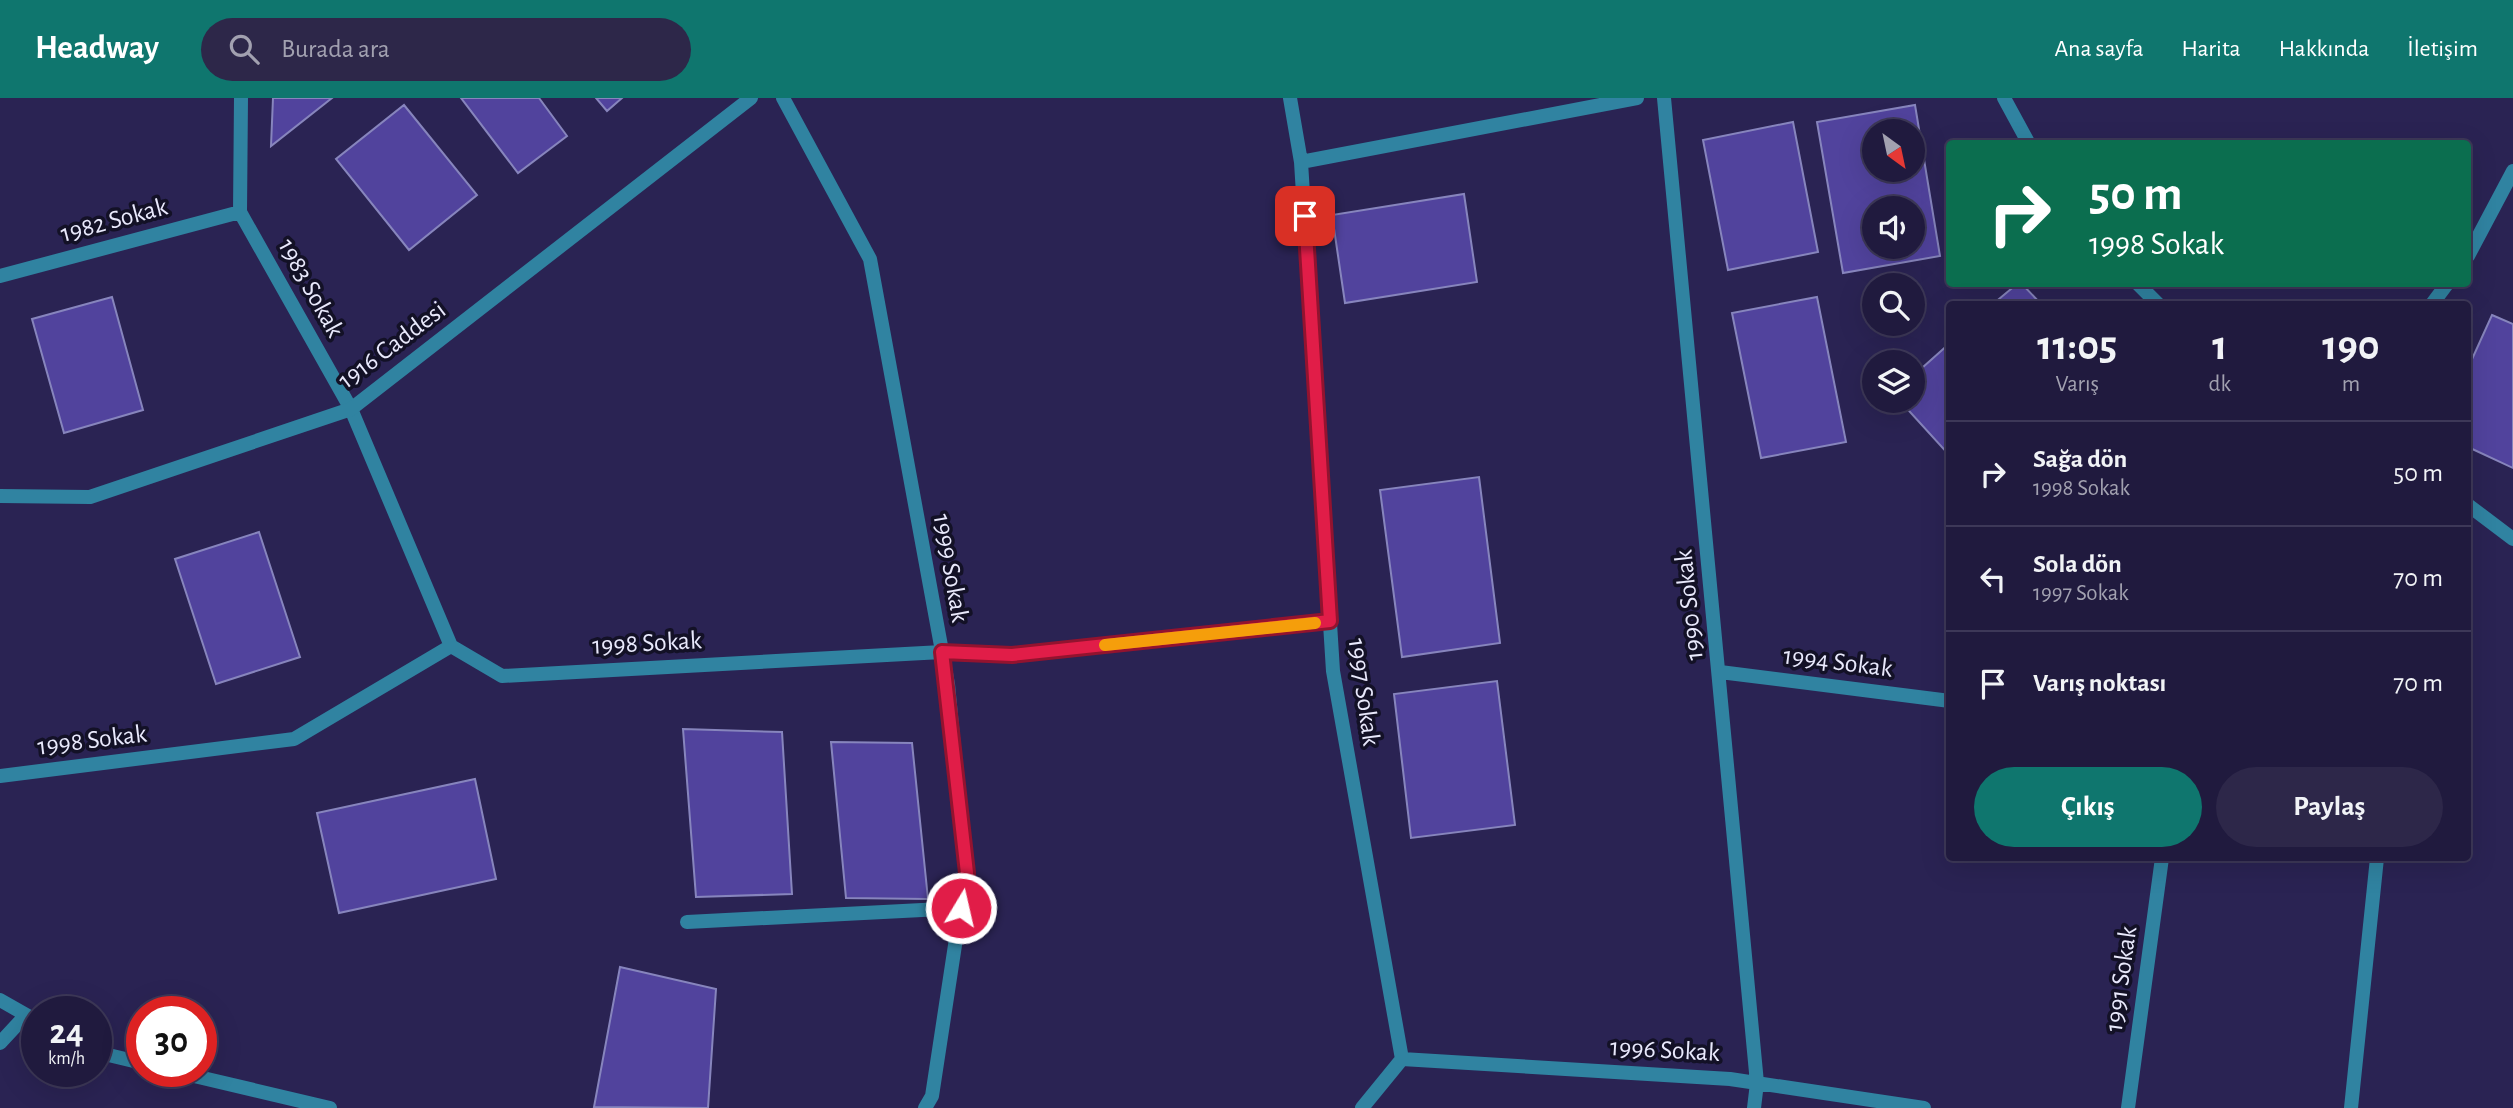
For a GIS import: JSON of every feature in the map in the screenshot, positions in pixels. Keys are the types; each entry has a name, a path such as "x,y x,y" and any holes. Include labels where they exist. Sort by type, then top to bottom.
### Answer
{"street":[{"name":"1983 Sokak","path":"241,98 240,212 351,409 451,646"},
{"name":"1916 Caddesi","path":"0,496 89,497 351,409 751,98"},
{"name":"1999 Sokak","path":"783,98 870,259 942,652 967,873 932,1096 925,1108"},
{"name":"1997 Sokak","path":"1290,98 1301,162 1333,671 1402,1059"},
{"path":"1301,162 1637,98"},
{"name":"1990 Sokak","path":"1664,98 1757,1083 1754,1108"},
{"path":"2004,98 2027,140"},
{"path":"2471,250 2513,171"},
{"name":"1982 Sokak","path":"0,276 240,212"},
{"path":"2141,287 2155,301"},
{"path":"2471,507 2513,539"},
{"name":"1998 Sokak","path":"0,776 294,738 451,646 502,676 942,652 1012,655 1330,621"},
{"name":"1994 Sokak","path":"1720,672 1946,700"},
{"name":"1991 Sokak","path":"2128,1108 2162,861"},
{"path":"2351,1108 2377,861"},
{"path":"687,922 961,908"},
{"path":"0,1000 21,1012"},
{"path":"0,1043 21,1027"},
{"path":"1362,1108 1402,1059"},
{"name":"1996 Sokak","path":"1402,1059 1730,1079 1924,1108"},
{"path":"217,1081 330,1108"}],"building":[{"path":"273,98 332,98 271,146"},
{"path":"461,98 539,98 567,136 518,173"},
{"path":"596,98 622,98 607,111"},
{"path":"404,105 477,195 409,250 336,159"},
{"path":"1915,105 1917,119 1862,119 1862,182 1925,182 1925,165 1940,256 1925,259 1925,196 1862,196 1862,259 1923,259 1843,273 1817,122"},
{"path":"1793,122 1818,252 1728,270 1703,140"},
{"path":"1464,194 1477,282 1345,303 1332,215"},
{"path":"2013,287 2025,287 2038,301 1997,301"},
{"path":"112,297 143,410 64,433 32,319"},
{"path":"1817,297 1846,442 1761,458 1732,313"},
{"path":"2492,315 2513,324 2513,468 2471,448 2471,361"},
{"path":"1946,347 1946,452 1911,413 1925,413 1925,365"},
{"path":"1479,477 1500,643 1402,657 1380,490"},
{"path":"259,532 300,657 216,684 175,559"},
{"path":"1497,681 1515,825 1411,838 1394,694"},
{"path":"683,729 782,732 792,894 696,897"},
{"path":"831,742 912,743 928,899 846,898"},
{"path":"475,779 496,879 339,913 317,813"},
{"path":"620,967 716,989 708,1108 594,1107"}],"slow traffic":[{"path":"1105,645 1315,623"}],"route":[{"path":"961,908 967,873 948,684 942,652 1012,655 1330,621 1305,216"}]}
